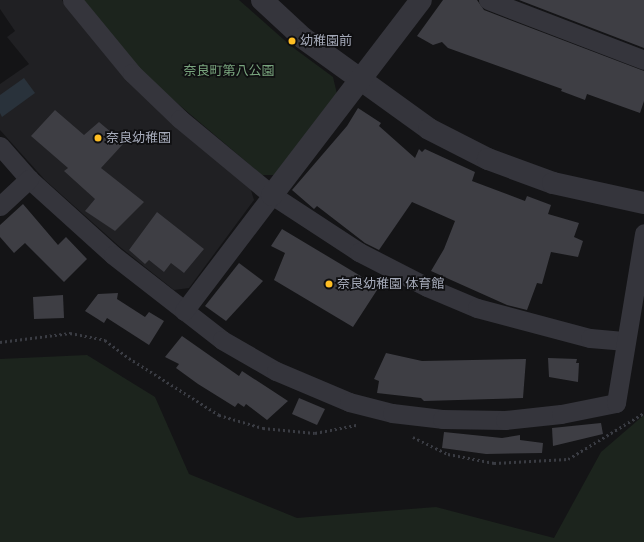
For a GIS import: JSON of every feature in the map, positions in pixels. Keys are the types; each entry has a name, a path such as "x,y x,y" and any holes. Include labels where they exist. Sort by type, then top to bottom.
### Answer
{"street":[{"path":"72,0 132,73 180,119 272,195 359,252 427,287 477,308 590,338 626,341"},
{"path":"262,0 303,38 359,80 429,129 488,159 553,183 644,203"},
{"path":"184,311 421,0"},
{"path":"488,0 644,60"},
{"path":"0,146 29,179 113,255 222,340 276,371 349,402 392,413 442,419 505,420 561,414 616,403 644,233"},
{"path":"0,206 29,179"}],"shaded area":[{"name":"奈良幼稚園","path":"0,0 62,0 68,9 250,187 254,200 189,288 174,290 120,247 45,180 0,130 0,84 29,64 7,37 15,31 0,9"},
{"path":"24,78 35,93 2,117 0,113 0,95"}],"green space":[{"name":"奈良町第八公園","path":"82,0 239,0 291,46 333,77 337,94 274,175 262,175 138,70"},
{"path":"87,355 155,397 189,474 297,518 436,507 554,538 601,452 644,415 644,542 0,542 0,359"}],"building":[{"path":"443,0 477,0 484,10 644,71 644,101 640,113 587,94 585,100 561,91 562,89 448,48 442,42 433,45 417,36"},
{"path":"519,0 644,0 644,48"},
{"path":"358,108 381,123 379,126 415,158 419,149 422,152 425,149 475,172 472,181 525,201 527,196 551,205 548,214 579,223 574,237 583,241 578,257 551,252 542,284 537,283 527,310 507,305 431,271 444,249 455,221 412,202 379,250 365,243 317,206 314,209 292,190 347,126"},
{"path":"55,110 84,135 99,122 124,143 101,168 144,202 115,231 85,211 95,199 64,171 68,168 31,136"},
{"path":"23,204 58,245 66,237 87,259 64,282 25,243 14,253 0,237 0,225"},
{"path":"157,212 204,249 184,273 171,263 164,272 149,260 145,264 129,250"},
{"name":"奈良幼稚園 体育館","path":"282,229 379,287 353,327 274,280 285,253 271,246"},
{"path":"239,263 263,281 226,321 205,306"},
{"path":"118,293 117,299 145,317 149,312 164,321 149,345 107,318 104,323 85,311 98,294"},
{"path":"63,295 64,318 34,319 33,297"},
{"path":"182,336 239,376 242,371 288,401 267,420 246,404 244,407 238,403 235,407 198,384 176,368 179,364 165,357"},
{"path":"386,353 422,361 526,359 523,398 424,401 421,398 377,393 379,381 374,379"},
{"path":"548,358 577,359 576,363 579,363 578,382 549,377"},
{"path":"299,398 325,409 317,425 292,414"},
{"path":"601,423 603,434 553,446 552,428"},
{"path":"444,432 502,438 520,435 520,440 543,443 542,453 486,454 442,448"}],"place":[{"name":"幼稚園前","path":"292,41"},
{"name":"奈良幼稚園","path":"98,138"},
{"name":"奈良幼稚園 体育館","path":"329,284"}]}
